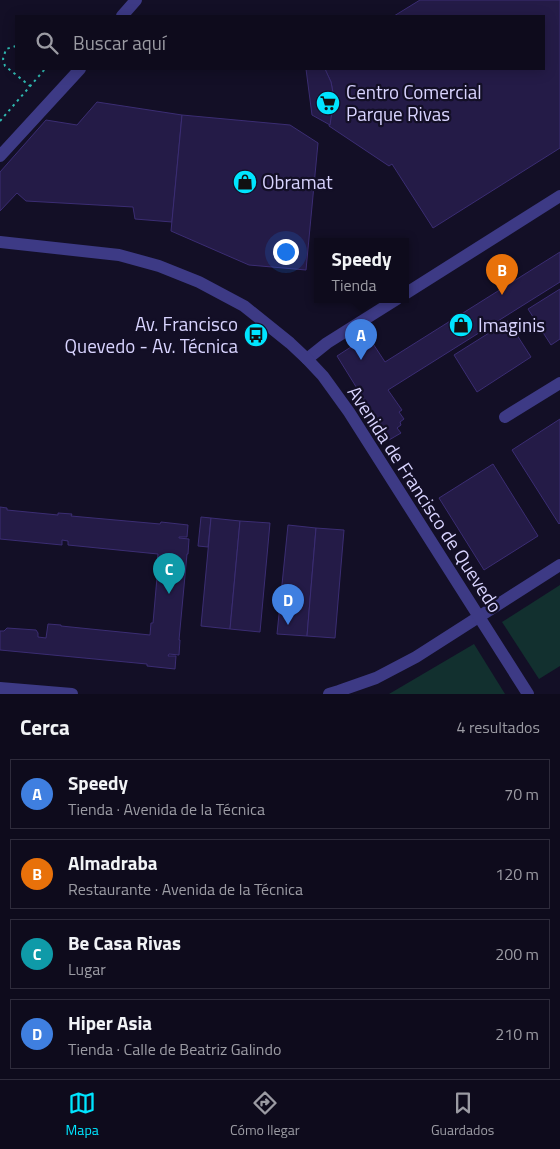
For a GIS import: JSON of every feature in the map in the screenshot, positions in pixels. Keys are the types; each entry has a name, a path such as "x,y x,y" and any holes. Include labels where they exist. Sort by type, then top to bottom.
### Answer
{"street":[{"path":"123,15 136,0"},
{"path":"0,156 79,70"},
{"path":"409,291 560,196"},
{"name":"Avenida de Francisco de Quevedo","path":"0,242 119,255 159,266 199,282 244,306 290,342 323,376 349,412 528,694"},
{"path":"307,359 327,343 391,303"},
{"path":"506,418 560,383"},
{"path":"328,694 376,678 416,657 560,565"},
{"path":"0,688 72,694"}],"path":[{"path":"15,46 6,49 3,58 5,66 30,87"},
{"path":"0,121 44,70"}],"green space":[{"path":"560,585 560,666 539,679 502,622"},
{"path":"474,644 505,694 389,694"}],"building":[{"path":"420,0 560,0 560,148 433,228 392,164 389,166 329,126 334,98 331,82 325,70 545,70 545,15 396,15"},
{"path":"306,70 325,70 331,82 334,98 330,125 312,115"},
{"path":"97,102 182,115 172,222 135,219 133,207 26,201 17,193 0,211 0,172 46,120 77,125"},
{"name":"Obramat","path":"182,115 290,125 318,143 306,270 249,265 171,231"},
{"path":"560,252 560,282 388,390 402,410 399,412 404,419 397,428 401,433 389,440 337,356 368,336 385,362"},
{"path":"560,289 560,339 551,345 528,309"},
{"path":"508,321 531,357 477,392 454,355"},
{"path":"560,419 560,523 559,524 512,450"},
{"path":"493,464 538,536 484,570 439,498"},
{"path":"0,507 7,508 7,510 58,515 58,513 72,514 71,516 188,525 187,537 179,537 189,539 179,655 169,654 168,656 176,656 175,669 147,666 147,664 0,650 0,631 4,631 7,628 36,630 38,637 46,638 48,624 150,635 151,623 153,623 158,554 68,545 68,541 62,540 62,545 0,539"},
{"path":"201,517 211,518 208,547 198,546"},
{"path":"211,518 240,521 230,629 201,626"},
{"path":"240,521 270,523 260,632 230,629"},
{"path":"288,525 316,528 307,636 277,634"},
{"path":"316,528 344,530 335,638 307,636"}],"place":[{"name":"Centro Comercial Parque Rivas","path":"328,103"},
{"name":"Obramat","path":"245,182"},
{"name":"Almadraba","path":"502,295"},
{"name":"Imaginis","path":"461,325"},
{"name":"Av. Francisco Quevedo - Av. Técnica","path":"256,335"},
{"name":"Speedy","path":"361,360"},
{"name":"Be Casa Rivas","path":"169,594"},
{"name":"Hiper Asia","path":"288,625"}]}
